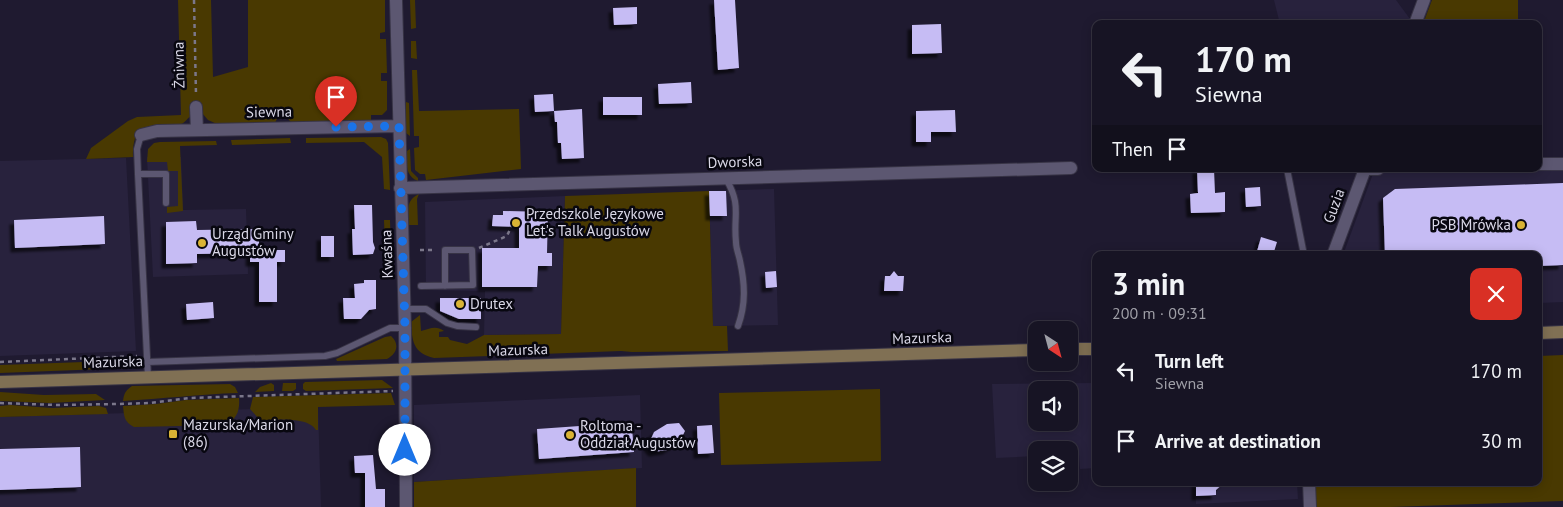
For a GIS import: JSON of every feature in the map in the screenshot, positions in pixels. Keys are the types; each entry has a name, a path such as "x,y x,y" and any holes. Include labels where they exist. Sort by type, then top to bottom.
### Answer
{"main road":[{"path":"1542,333 1563,332"},
{"path":"1078,349 1092,349"},
{"name":"Mazurska","path":"0,382 1028,350"}],"street":[{"name":"Kwaśna","path":"396,0 405,328 406,507"},
{"path":"1416,20 1424,0"},
{"name":"Żniwna","path":"196,107 197,130"},
{"name":"Siewna","path":"141,135 157,131 399,126"},
{"path":"1542,164 1563,164"},
{"name":"Dworska","path":"400,188 1070,168"},
{"name":"Guzia","path":"1334,251 1364,172"},
{"path":"1309,486 1310,507"}],"lane":[{"path":"141,135 137,149 148,377"},
{"path":"1288,172 1303,251"},
{"path":"138,174 166,174 166,203"},
{"path":"726,179 733,190 737,209 736,242 744,288 744,310 738,326"},
{"path":"421,286 445,286 473,285 472,250 445,250 445,286"},
{"path":"404,309 426,308 447,323 457,326 476,327"},
{"path":"147,359 325,356 337,353 390,328 405,328"}],"path":[{"name":"Żniwna","path":"194,0 196,107"},
{"path":"477,251 477,249 507,236 511,226"},
{"path":"0,362 147,359"},
{"path":"0,403 56,405 117,404 150,403 190,398 405,391"}],"shaded area":[{"path":"178,0 211,0 213,77 248,67 248,0 385,0 385,32 380,33 380,39 386,39 387,73 381,73 381,81 387,81 387,110 382,115 371,115 371,121 291,122 287,118 287,114 279,114 275,123 217,124 208,120 202,113 192,115 184,123 140,130 136,135 133,157 86,159 91,148 128,121 137,117 181,115"},
{"path":"410,0 415,0 416,28 411,29"},
{"path":"1274,0 1396,0 1410,19 1410,20 1279,20"},
{"path":"1432,0 1518,0 1518,20 1424,20"},
{"path":"411,41 416,41 417,59 411,58"},
{"path":"412,70 417,70 419,111 519,109 521,169 426,180 425,174 420,174 415,170 414,148 419,147 419,136 414,136"},
{"path":"406,102 409,103 410,136 406,133"},
{"path":"381,137 386,139 388,143 390,190 384,189 382,157 364,142 306,143 306,138"},
{"path":"290,138 291,143 232,145 231,140"},
{"path":"216,141 217,145 180,146 183,211 167,213 167,207 178,206 178,171 168,171 167,162 147,162 148,149 154,143 160,142"},
{"path":"410,149 411,171 418,178 418,181 410,175 407,168 407,151"},
{"path":"147,157 181,157 183,210 246,209 248,274 153,277"},
{"path":"126,158 136,351 0,356 0,161"},
{"path":"1542,167 1563,167 1563,302 1542,303 1542,251 1344,251 1374,172 1542,172"},
{"path":"774,189 778,325 713,326 709,191"},
{"path":"709,191 713,326 727,326 728,351 621,351 434,358 422,353 415,345 411,322 420,315 421,331 438,328 444,331 439,332 439,337 448,337 450,340 467,344 484,335 561,334 565,196"},
{"path":"419,194 417,199 418,225 408,225 409,203"},
{"path":"565,196 561,334 484,335 485,291 426,290 425,202"},
{"path":"384,220 390,220 391,250 385,250"},
{"path":"391,336 396,342 396,349 387,359 337,361 336,359 385,337"},
{"path":"1563,355 1563,501 1391,507 1315,507 1315,486 1542,486 1542,356"},
{"path":"140,360 139,364 129,368 0,373 0,365"},
{"path":"382,380 393,388 306,391 303,389 305,382"},
{"path":"271,383 274,385 274,391 255,392 260,387"},
{"path":"283,383 296,383 296,389 293,391 282,391"},
{"path":"1078,383 1092,383 1092,468 1080,469 1078,441 1028,441 1028,456 996,458 992,384 1028,384 1028,431 1078,431"},
{"path":"230,384 235,387 238,393 123,401 126,392 132,386"},
{"path":"880,389 881,461 721,465 719,393"},
{"path":"0,392 44,395 96,394 105,400 50,403 0,401"},
{"path":"391,393 395,405 318,407 318,430 299,421 282,419 260,420 250,409 253,397"},
{"path":"640,395 642,468 414,482 414,405"},
{"path":"239,398 237,414 225,425 134,427 126,421 124,416 123,406 186,400"},
{"path":"0,406 52,408 99,406 106,408 108,414 0,417"},
{"path":"318,407 321,507 0,507 0,417"},
{"path":"636,468 636,507 414,507 414,482"},
{"path":"1195,486 1297,486 1298,499 1196,504"}],"building":[{"path":"714,0 735,0 739,68 718,70"},
{"path":"637,7 637,24 614,25 613,8"},
{"path":"941,24 942,53 912,54 912,25"},
{"path":"691,82 692,103 659,104 658,84"},
{"path":"553,94 554,111 535,112 534,95"},
{"path":"603,97 642,97 642,115 603,115"},
{"path":"582,109 584,158 562,159 561,143 558,143 557,122 555,122 554,111"},
{"path":"955,110 956,132 931,132 931,142 916,142 916,111"},
{"path":"1197,172 1214,172 1215,193 1225,192 1225,212 1191,213 1190,194 1198,193"},
{"path":"1563,183 1563,265 1542,266 1542,251 1385,251 1383,198 1395,189"},
{"path":"1260,187 1261,206 1246,207 1245,188"},
{"path":"709,191 726,191 727,216 710,216"},
{"path":"354,205 372,205 373,242 375,248 373,254 353,255 352,229 355,229"},
{"path":"503,211 548,212 547,253 552,253 552,266 538,266 537,287 482,287 482,248 519,248 519,227 492,226 493,215 503,215"},
{"path":"104,216 105,244 15,248 14,220"},
{"path":"196,221 197,230 259,229 259,250 285,250 285,262 277,262 277,302 259,302 259,262 250,262 250,253 197,254 197,263 166,264 166,222"},
{"path":"321,236 334,236 334,257 321,257"},
{"path":"1261,237 1277,242 1274,251 1257,251"},
{"path":"776,271 777,287 766,288 765,272"},
{"path":"894,271 898,276 904,276 903,291 884,291 885,276 890,276"},
{"path":"364,280 376,280 376,309 369,310 361,319 344,319 343,298 355,298 354,284 364,283"},
{"name":"Drutex","path":"440,298 481,298 481,319 459,319 440,311"},
{"path":"213,302 214,318 187,320 186,304"},
{"path":"679,423 685,431 680,441 667,450 653,452 648,446 654,432 667,424"},
{"path":"594,425 594,431 632,428 634,452 539,459 537,429"},
{"path":"712,425 714,453 698,454 697,426"},
{"path":"80,447 81,487 0,490 0,449"},
{"path":"373,455 376,489 385,489 385,507 365,507 365,473 355,473 354,456"},
{"path":"1196,486 1220,486 1216,490 1216,495 1196,496"}],"place":[{"name":"Przedszkole Językowe Let's Talk Augustów","path":"516,223"},
{"name":"PSB Mrówka","path":"1521,225"},
{"name":"Urząd Gminy Augustów","path":"202,243"},
{"name":"Drutex","path":"460,304"},
{"name":"Mazurska/Marion (86)","path":"173,434"},
{"name":"Roltoma - Oddział Augustów","path":"570,435"}],"route":[{"path":"336,127 399,126 405,328 405,450"}]}
